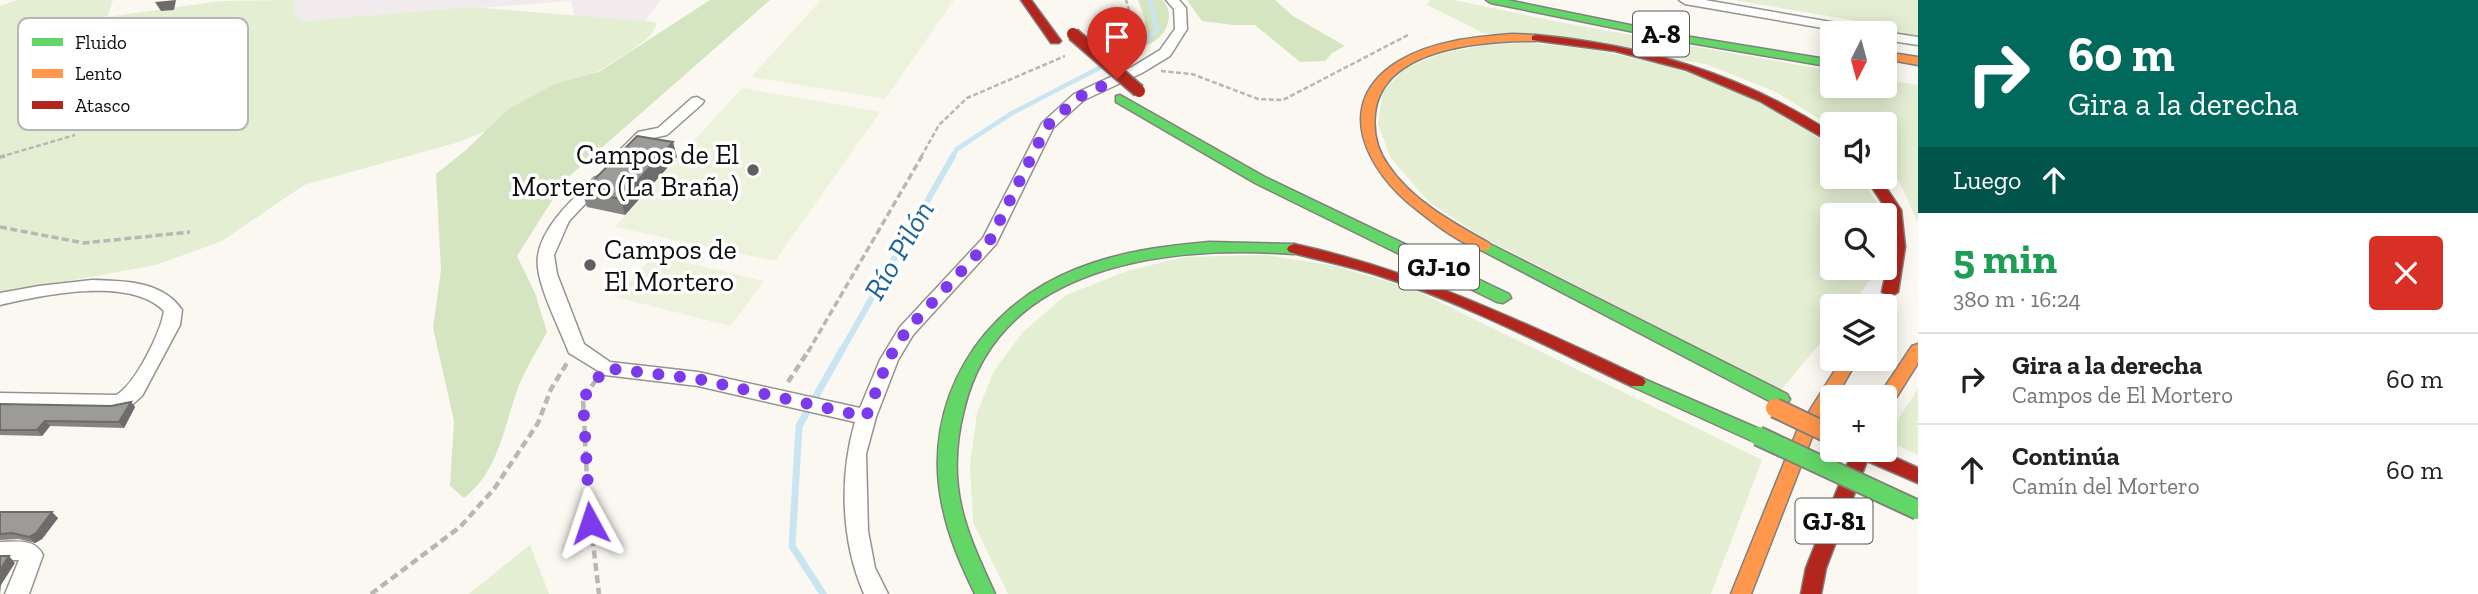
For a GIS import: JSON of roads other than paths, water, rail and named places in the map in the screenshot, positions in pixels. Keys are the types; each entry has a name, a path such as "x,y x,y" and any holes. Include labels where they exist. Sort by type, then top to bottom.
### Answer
{"highway":[{"path":"1026,0 1061,49"},
{"name":"A-8","path":"1491,0 1679,38 1820,62"},
{"name":"A-8","path":"1560,0 1820,46"},
{"path":"1069,28 1139,91 1185,122 1332,197"},
{"path":"1820,129 1753,92 1698,70 1619,49 1559,40 1490,38 1443,47 1405,62 1379,82 1367,106 1367,134 1378,159 1404,191 1444,225 1820,428"},
{"path":"1897,58 1918,61"},
{"path":"1897,74 1918,77"},
{"name":"GJ-10","path":"1092,76 1120,99 1167,129 1246,173 1517,305"},
{"path":"1880,189 1894,210 1898,247 1887,294"},
{"path":"985,594 973,573 954,512 945,464 954,405 973,360 1010,315 1054,285 1102,264 1169,249 1239,245 1301,251 1366,265 1468,304 1918,501"},
{"path":"1890,294 1909,272"},
{"path":"1595,322 1820,420"},
{"path":"1895,385 1918,350"},
{"path":"1641,365 1761,431 1918,510"},
{"path":"1741,594 1807,431 1843,371"},
{"path":"1897,459 1918,470"},
{"name":"GJ-81","path":"1811,594 1816,568 1857,462"},
{"path":"1887,462 1918,477"}],"street":[{"path":"876,594 864,568 857,531 856,454 866,417 888,360 906,331 990,240 1047,126 1079,97 1165,53 1181,29 1180,8 1172,0"},
{"path":"1685,0 1820,24"},
{"path":"1897,38 1918,41"},
{"path":"696,101 662,132 643,135 562,219 546,255 548,274 576,348 605,368 698,379 821,409 866,417"},
{"path":"0,299 63,288 108,287 150,293 164,300 173,310 171,325 135,391 127,399 116,402 0,401"},
{"path":"0,551 26,551 32,555 18,594"}],"waterway":[{"name":"Río Pilón","path":"1112,61 1133,50 1157,30 1150,0"},
{"name":"Río Pilón","path":"952,157 957,149 1012,113 1103,66"},
{"name":"Río Pilón","path":"841,352 953,156"},
{"name":"Río Pilón","path":"823,594 792,546 799,426 842,350"}],"place":[{"name":"Campos de El Mortero (La Braña)","path":"753,170"},
{"name":"Campos de El Mortero","path":"590,265"}]}
